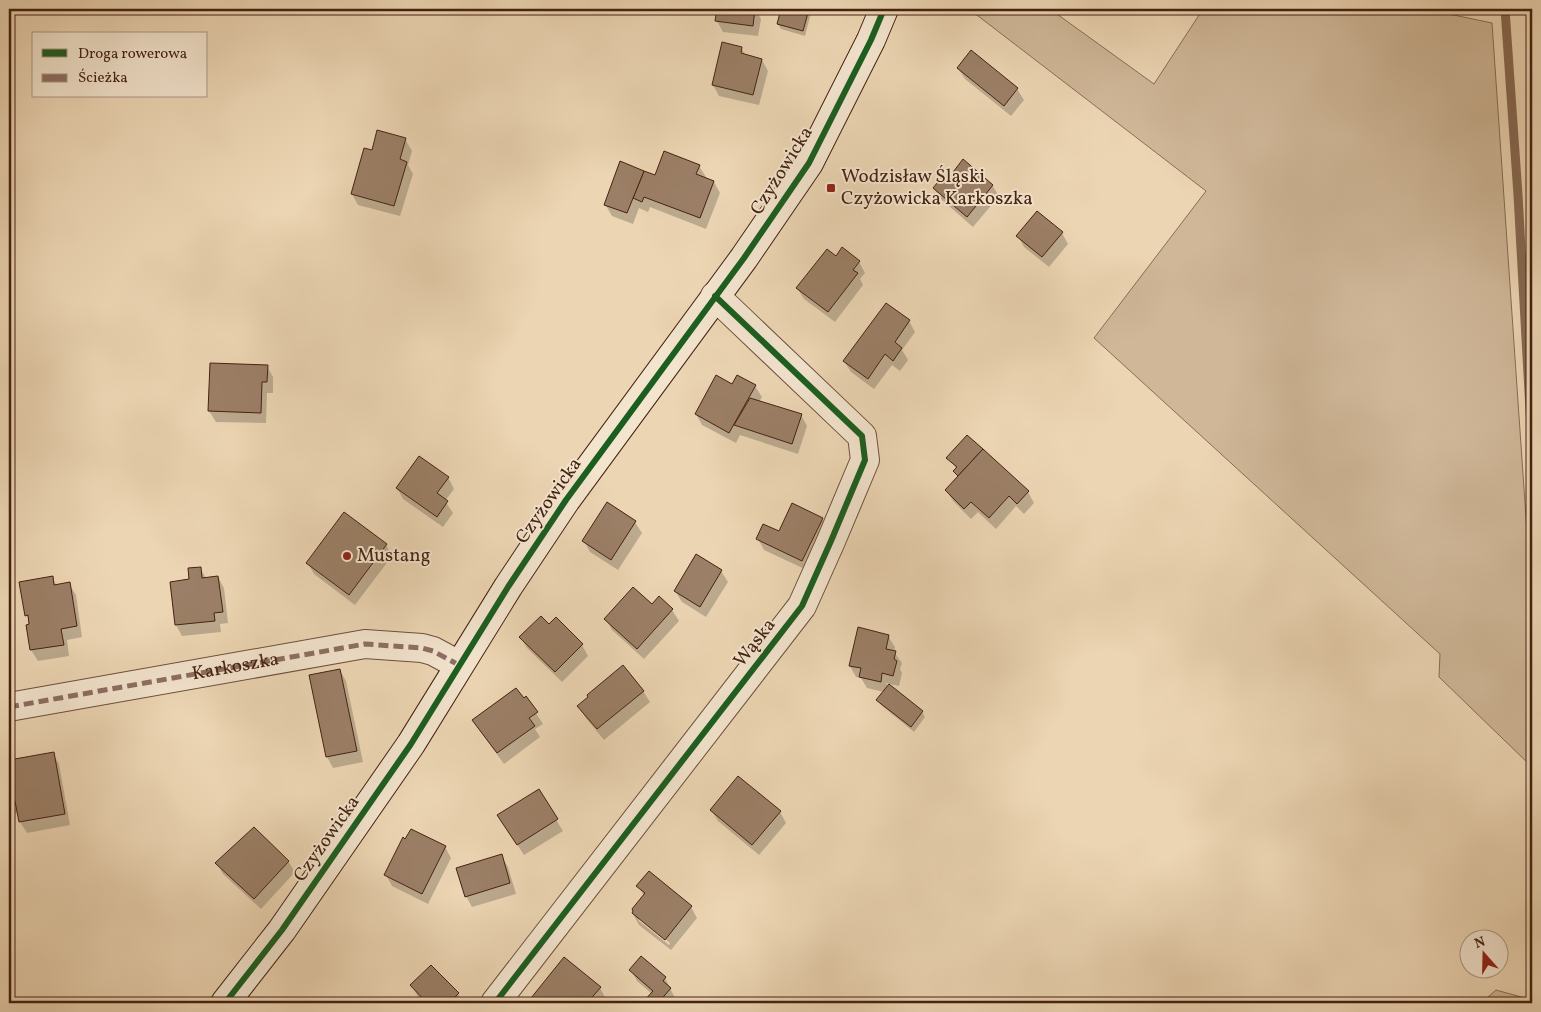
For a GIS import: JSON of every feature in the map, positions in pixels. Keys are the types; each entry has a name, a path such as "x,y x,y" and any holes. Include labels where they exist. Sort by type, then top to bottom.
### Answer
{"street":[{"name":"Czyżowicka","path":"225,1003 282,930 411,744 566,500 744,258 809,162 871,40 884,9"},
{"name":"Wąska","path":"495,1003 802,606 864,460 862,436 715,296"},
{"name":"Karkoszka","path":"9,707 365,644 422,648 433,651 460,665"}],"shaded area":[{"path":"969,9 1050,9 1154,84 1203,9 1425,9 1492,23 1532,605 1532,767 1439,677 1440,654 1094,338 1206,191"},
{"path":"1496,990 1532,1000 1532,1003 1481,1003"}],"building":[{"path":"717,9 755,9 753,26 715,21"},
{"path":"781,9 793,11 793,9 809,9 803,31 777,24"},
{"path":"722,42 742,47 741,53 762,59 753,95 712,85"},
{"path":"971,50 1018,88 1004,106 957,68"},
{"path":"377,130 406,138 400,159 407,162 394,206 351,194 364,148 372,150"},
{"path":"664,151 700,165 696,174 714,181 700,218 644,197 642,202 633,198 644,171 655,175"},
{"path":"963,159 993,185 967,217 933,188 942,177 947,180"},
{"path":"620,161 644,171 627,213 604,205"},
{"path":"1037,211 1063,232 1042,257 1016,236"},
{"path":"842,247 860,261 853,270 858,273 828,312 796,288 827,249 836,256"},
{"path":"886,303 910,320 895,342 902,348 893,361 885,354 868,379 843,361"},
{"path":"210,363 268,365 267,382 262,382 261,413 208,411"},
{"path":"716,375 732,384 737,375 756,385 729,433 695,414"},
{"path":"750,398 802,414 792,444 734,425"},
{"path":"967,435 983,449 958,476 953,471 957,467 946,458"},
{"path":"983,449 1029,491 1017,504 1009,496 989,518 971,502 964,509 945,490"},
{"path":"419,456 449,477 437,493 448,501 437,517 396,488"},
{"path":"607,502 636,521 611,560 582,541"},
{"path":"792,503 823,518 802,561 756,539 763,524 779,531"},
{"path":"344,512 387,544 349,595 306,563"},
{"path":"696,554 722,570 700,607 674,591"},
{"path":"201,567 202,578 218,576 223,612 214,613 215,621 175,625 170,582 189,579 188,568"},
{"path":"53,576 54,585 70,582 77,626 61,629 64,645 30,650 26,625 29,624 28,615 25,616 19,582"},
{"path":"633,587 652,604 659,596 673,609 637,649 604,619"},
{"path":"541,616 549,624 556,617 583,644 555,672 519,637"},
{"path":"858,627 889,635 886,649 896,651 894,659 897,661 893,676 882,673 881,682 859,677 861,668 849,666"},
{"path":"623,665 644,691 597,729 577,706 588,697 587,695"},
{"path":"340,669 357,751 326,757 309,675"},
{"path":"889,684 923,711 911,727 876,700"},
{"path":"516,688 524,698 526,696 538,712 529,718 535,726 497,753 472,720"},
{"path":"54,752 65,814 19,822 15,801 9,803 9,760"},
{"path":"738,776 781,811 752,845 710,810"},
{"path":"539,789 558,819 517,845 497,815"},
{"path":"254,827 289,861 254,899 215,863"},
{"path":"411,829 446,846 422,894 384,875 403,837 405,839"},
{"path":"502,854 510,883 465,897 456,868"},
{"path":"649,871 692,906 665,940 632,913 632,909 645,893 636,886"},
{"path":"641,956 666,977 663,981 671,988 658,1003 642,1003 653,991 629,970"},
{"path":"564,957 601,987 587,1003 527,1003"},
{"path":"431,965 459,993 449,1003 427,1003 410,985"}],"waterway":[{"path":"1505,9 1518,195 1532,446"}],"marked path":[{"path":"9,707 365,644 422,648 433,651 459,665"}],"cycle path":[{"path":"225,1003 282,930 411,744 508,587 566,500 744,258 809,163 871,40 884,9"},
{"path":"495,1003 802,606 865,460 862,436 715,296"}],"place":[{"name":"Wodzisław Śląski Czyżowicka Karkoszka","path":"831,188"},
{"name":"Mustang","path":"347,556"}]}
